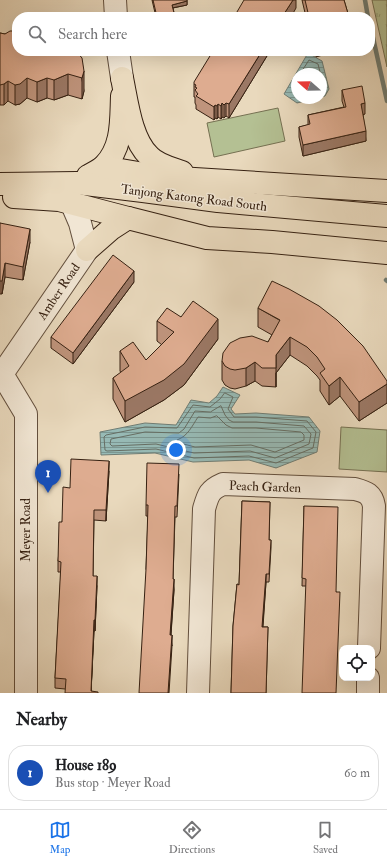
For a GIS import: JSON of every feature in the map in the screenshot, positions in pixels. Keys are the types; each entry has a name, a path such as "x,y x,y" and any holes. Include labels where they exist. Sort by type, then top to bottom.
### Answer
{"main road":[{"path":"74,193 103,167 112,156 119,138 121,127 122,78"},
{"path":"122,78 129,113 138,142 149,157 166,167 210,180"},
{"path":"103,167 162,177 387,191"},
{"name":"Tanjong Katong Road South","path":"0,184 74,193 171,194 218,201 387,216"},
{"name":"Tanjong Katong Road South","path":"0,196 59,200 74,193 128,218 207,238 272,242 387,253"},
{"path":"86,250 111,229 128,218"}],"street":[{"path":"116,0 116,12"},
{"path":"119,56 122,78"},
{"name":"Amber Road","path":"1,373 86,250 74,193"},
{"name":"Meyer Road","path":"1,373 26,414 26,693"},
{"name":"Peach Garden","path":"198,693 204,509 207,497 213,488 223,484 355,489 365,492 372,499 374,506 369,645"},
{"path":"368,681 368,693"}],"green space":[{"path":"372,0 387,0 387,67 375,12"},
{"path":"278,108 285,141 214,157 207,123"},
{"path":"341,427 387,430 387,472 339,469"}],"water":[{"path":"306,56 313,56 322,61 324,68 299,68"},
{"path":"327,81 329,89 327,92"},
{"path":"291,82 291,99 284,94"},
{"path":"223,387 240,395 231,409 235,414 256,413 309,417 320,431 317,452 276,468 249,460 193,462 155,453 101,455 100,432 145,423 176,425 191,400 209,403 217,396"}],"building":[{"path":"153,0 187,0 172,5 174,12 156,12"},
{"path":"244,0 293,0 285,12 237,12"},
{"path":"305,0 344,0 348,12 308,12"},
{"path":"12,31 12,56 80,56 84,71 82,78 68,74 54,80 47,78 37,82 27,78 20,84 15,85 8,81 0,85 0,33 5,34"},
{"path":"210,56 259,56 229,104 226,103 224,105 222,103 221,106 218,104 214,107 196,96 198,94 195,90 197,88 195,87 196,85 194,82"},
{"path":"362,86 365,103 361,104 366,131 303,145 299,127 310,124 308,115 346,107 342,90"},
{"path":"0,223 30,229 23,267 5,263 2,281 0,281"},
{"path":"113,255 134,271 73,353 51,337"},
{"path":"272,281 319,306 337,320 363,346 387,381 387,384 359,402 340,377 329,386 320,373 325,369 317,357 307,347 290,337 276,355 276,368 262,368 255,362 246,368 235,370 225,366 222,361 223,353 230,343 240,338 252,336 268,342 280,320 258,308"},
{"path":"193,301 218,319 184,364 164,380 125,401 113,378 129,366 120,351 133,342 146,360 174,332 157,321 167,308 181,317"},
{"path":"71,459 109,461 106,510 94,510 93,576 97,576 91,691 98,693 65,693 66,679 55,678 61,562 58,561 59,522 62,522 63,487 70,488"},
{"path":"147,463 179,464 177,506 175,506 174,579 170,635 172,635 168,693 139,693 146,569 148,505 146,505"},
{"path":"242,501 270,502 269,540 271,540 269,574 266,574 262,627 268,627 266,693 231,693 233,626 237,584 239,585"},
{"path":"304,506 338,507 336,592 340,592 336,693 302,693 306,579 302,578"}],"waterway":[{"path":"365,0 367,12"},
{"path":"375,47 387,101"}],"place":[{"name":"House 189","path":"48,493"}]}
